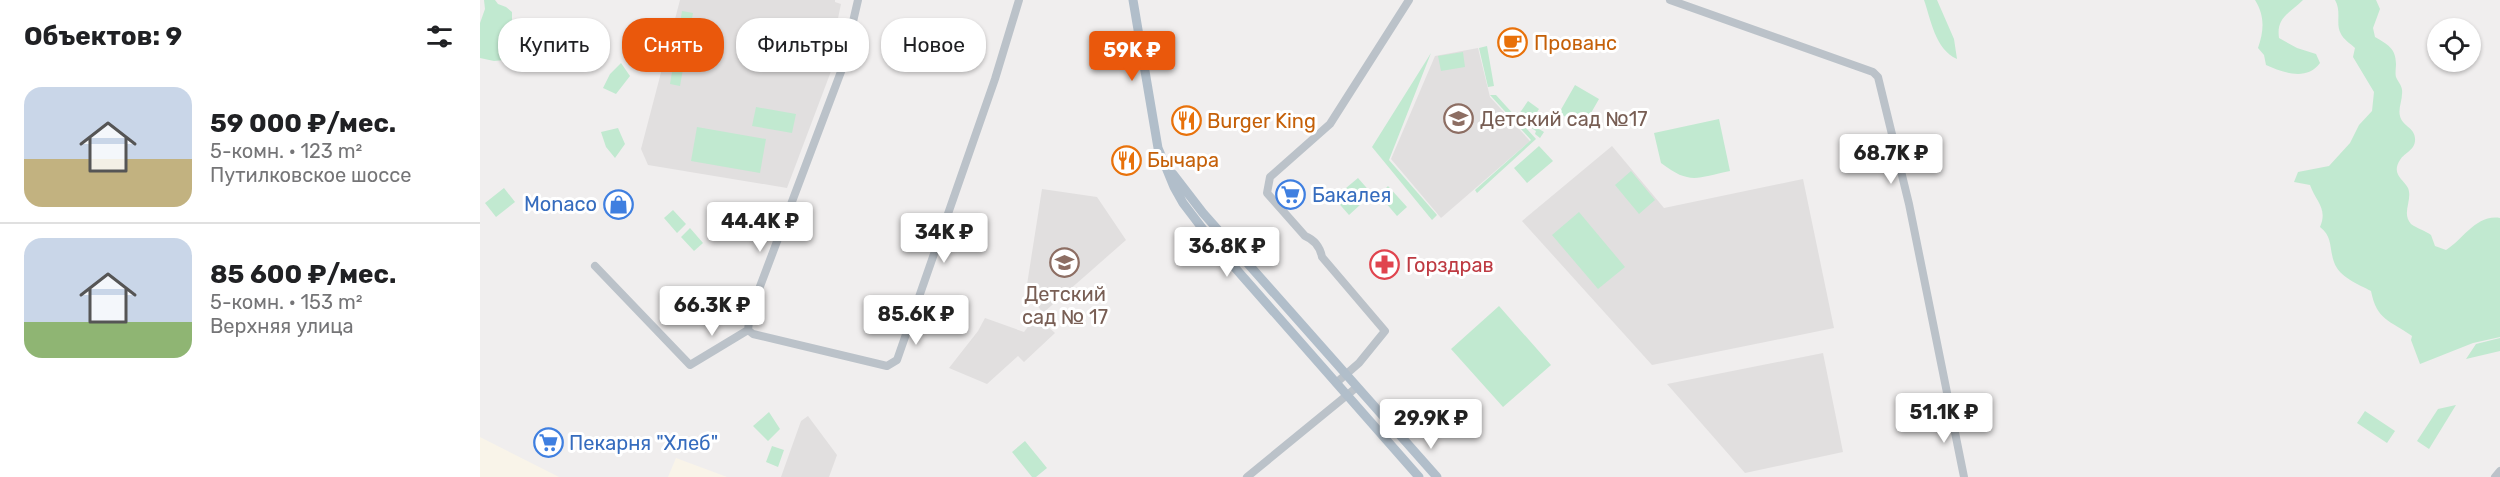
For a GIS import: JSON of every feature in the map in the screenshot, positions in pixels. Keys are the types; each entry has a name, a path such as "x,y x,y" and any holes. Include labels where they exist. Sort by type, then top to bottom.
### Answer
{"main road":[{"path":"1132,0 1153,124 1161,158 1174,187 1195,219 1419,477"},
{"path":"1161,158 1203,213 1437,477"}],"street":[{"path":"748,330 750,313 842,69 858,0"},
{"path":"748,330 753,334 886,366 897,360 995,79 1018,0"},
{"path":"1336,383 1359,363 1385,331 1322,257 1320,249 1311,238 1305,236 1268,195 1267,183 1270,177 1330,124 1409,0"},
{"path":"1670,0 1873,72 1878,77 1909,204 1964,477"},
{"path":"594,266 690,365 748,330"},
{"path":"1247,477 1357,387"},
{"path":"2495,477 2500,471"}],"shaded area":[{"path":"680,0 835,0 841,4 838,18 736,18 736,72 831,72 787,188 648,165 641,149 661,72 724,72 724,18 675,18"},
{"name":"Детский сад №17","path":"1478,48 1490,97 1530,141 1441,218 1391,159 1435,56"},
{"path":"1612,146 1664,208 1803,179 1834,328 1652,365 1522,221"},
{"name":"Детский сад № 17","path":"1042,189 1097,197 1126,240 1043,313 1026,291"},
{"name":"Детский сад № 17","path":"985,318 1024,332 1033,320 1046,325 1055,333 1024,362 1018,356 987,384 949,368 978,331"},
{"path":"1823,353 1843,452 1745,473 1667,384"},
{"path":"808,416 837,455 829,477 781,477 801,421"},
{"path":"480,437 559,477 480,477"},
{"path":"676,458 727,477 668,477"}],"green space":[{"path":"484,0 495,0 512,12 512,18 498,18 498,61 480,58 480,23 485,9"},
{"path":"1924,0 1937,0 1954,39 1957,59 1939,41"},
{"path":"2255,0 2303,0 2282,20 2279,38 2297,48 2316,54 2320,63 2315,69 2295,74 2266,65 2264,55 2258,48 2262,24 2261,12"},
{"path":"2335,0 2376,0 2380,9 2373,28 2375,37 2393,50 2396,59 2396,76 2402,91 2400,116 2413,131 2415,138 2414,145 2402,157 2397,169 2397,173 2408,188 2407,215 2411,224 2431,235 2435,246 2446,250 2477,224 2491,218 2500,218 2500,337 2473,343 2420,364 2411,340 2412,336 2381,314 2371,291 2350,280 2336,267 2329,239 2320,227 2323,215 2320,205 2310,185 2294,182 2298,172 2329,166 2350,143 2359,125 2372,111 2374,92 2353,57 2355,48 2343,38 2339,30"},
{"path":"682,11 693,13 692,18 681,18"},
{"path":"1487,46 1494,86 1488,87 1479,48"},
{"path":"1463,52 1465,67 1441,71 1438,56"},
{"path":"1431,53 1389,160 1437,215 1432,220 1372,147"},
{"path":"621,63 622,72 627,72 630,76 616,94 603,88 610,74"},
{"path":"672,72 682,72 680,86 670,84"},
{"path":"1575,85 1599,99 1583,127 1559,113"},
{"path":"1490,95 1496,95 1536,139 1477,193 1475,190 1531,140"},
{"path":"1528,101 1539,109 1534,117 1542,123 1539,129 1544,132 1540,138 1535,134 1536,131 1528,126 1531,121 1519,114"},
{"path":"756,107 796,114 792,133 752,126"},
{"path":"1719,119 1730,171 1694,178 1679,175 1661,163 1654,133"},
{"path":"697,127 766,139 760,173 691,161"},
{"path":"618,128 625,144 615,158 606,147 601,132"},
{"path":"1539,146 1553,161 1527,183 1514,168"},
{"path":"1631,171 1655,200 1639,214 1615,185"},
{"path":"1358,178 1372,194 1349,215 1334,198"},
{"path":"1388,186 1407,207 1397,216 1379,195"},
{"path":"504,188 515,202 496,217 485,203"},
{"path":"673,210 686,224 677,233 664,218"},
{"path":"1579,212 1625,267 1598,289 1552,235"},
{"path":"690,228 703,243 694,251 681,237"},
{"path":"1499,306 1551,365 1503,407 1451,349"},
{"path":"2500,338 2500,351 2466,359 2476,344"},
{"path":"2456,405 2429,449 2417,441 2438,409"},
{"path":"2365,411 2395,431 2387,443 2357,423"},
{"path":"769,412 780,429 768,441 753,426"},
{"path":"1025,441 1047,468 1036,477 1032,477 1012,452"},
{"path":"772,446 784,450 778,467 766,462"}],"place":[{"name":"Прованс","path":"1513,43"},
{"name":"Детский сад №17","path":"1459,119"},
{"name":"Burger King","path":"1186,121"},
{"name":"Бычара","path":"1126,160"},
{"name":"Бакалея","path":"1291,195"},
{"name":"Monaco","path":"618,204"},
{"name":"Детский сад № 17","path":"1065,263"},
{"name":"Горздрав","path":"1385,265"},
{"name":"Пекарня \"Хлеб\"","path":"548,443"}]}
